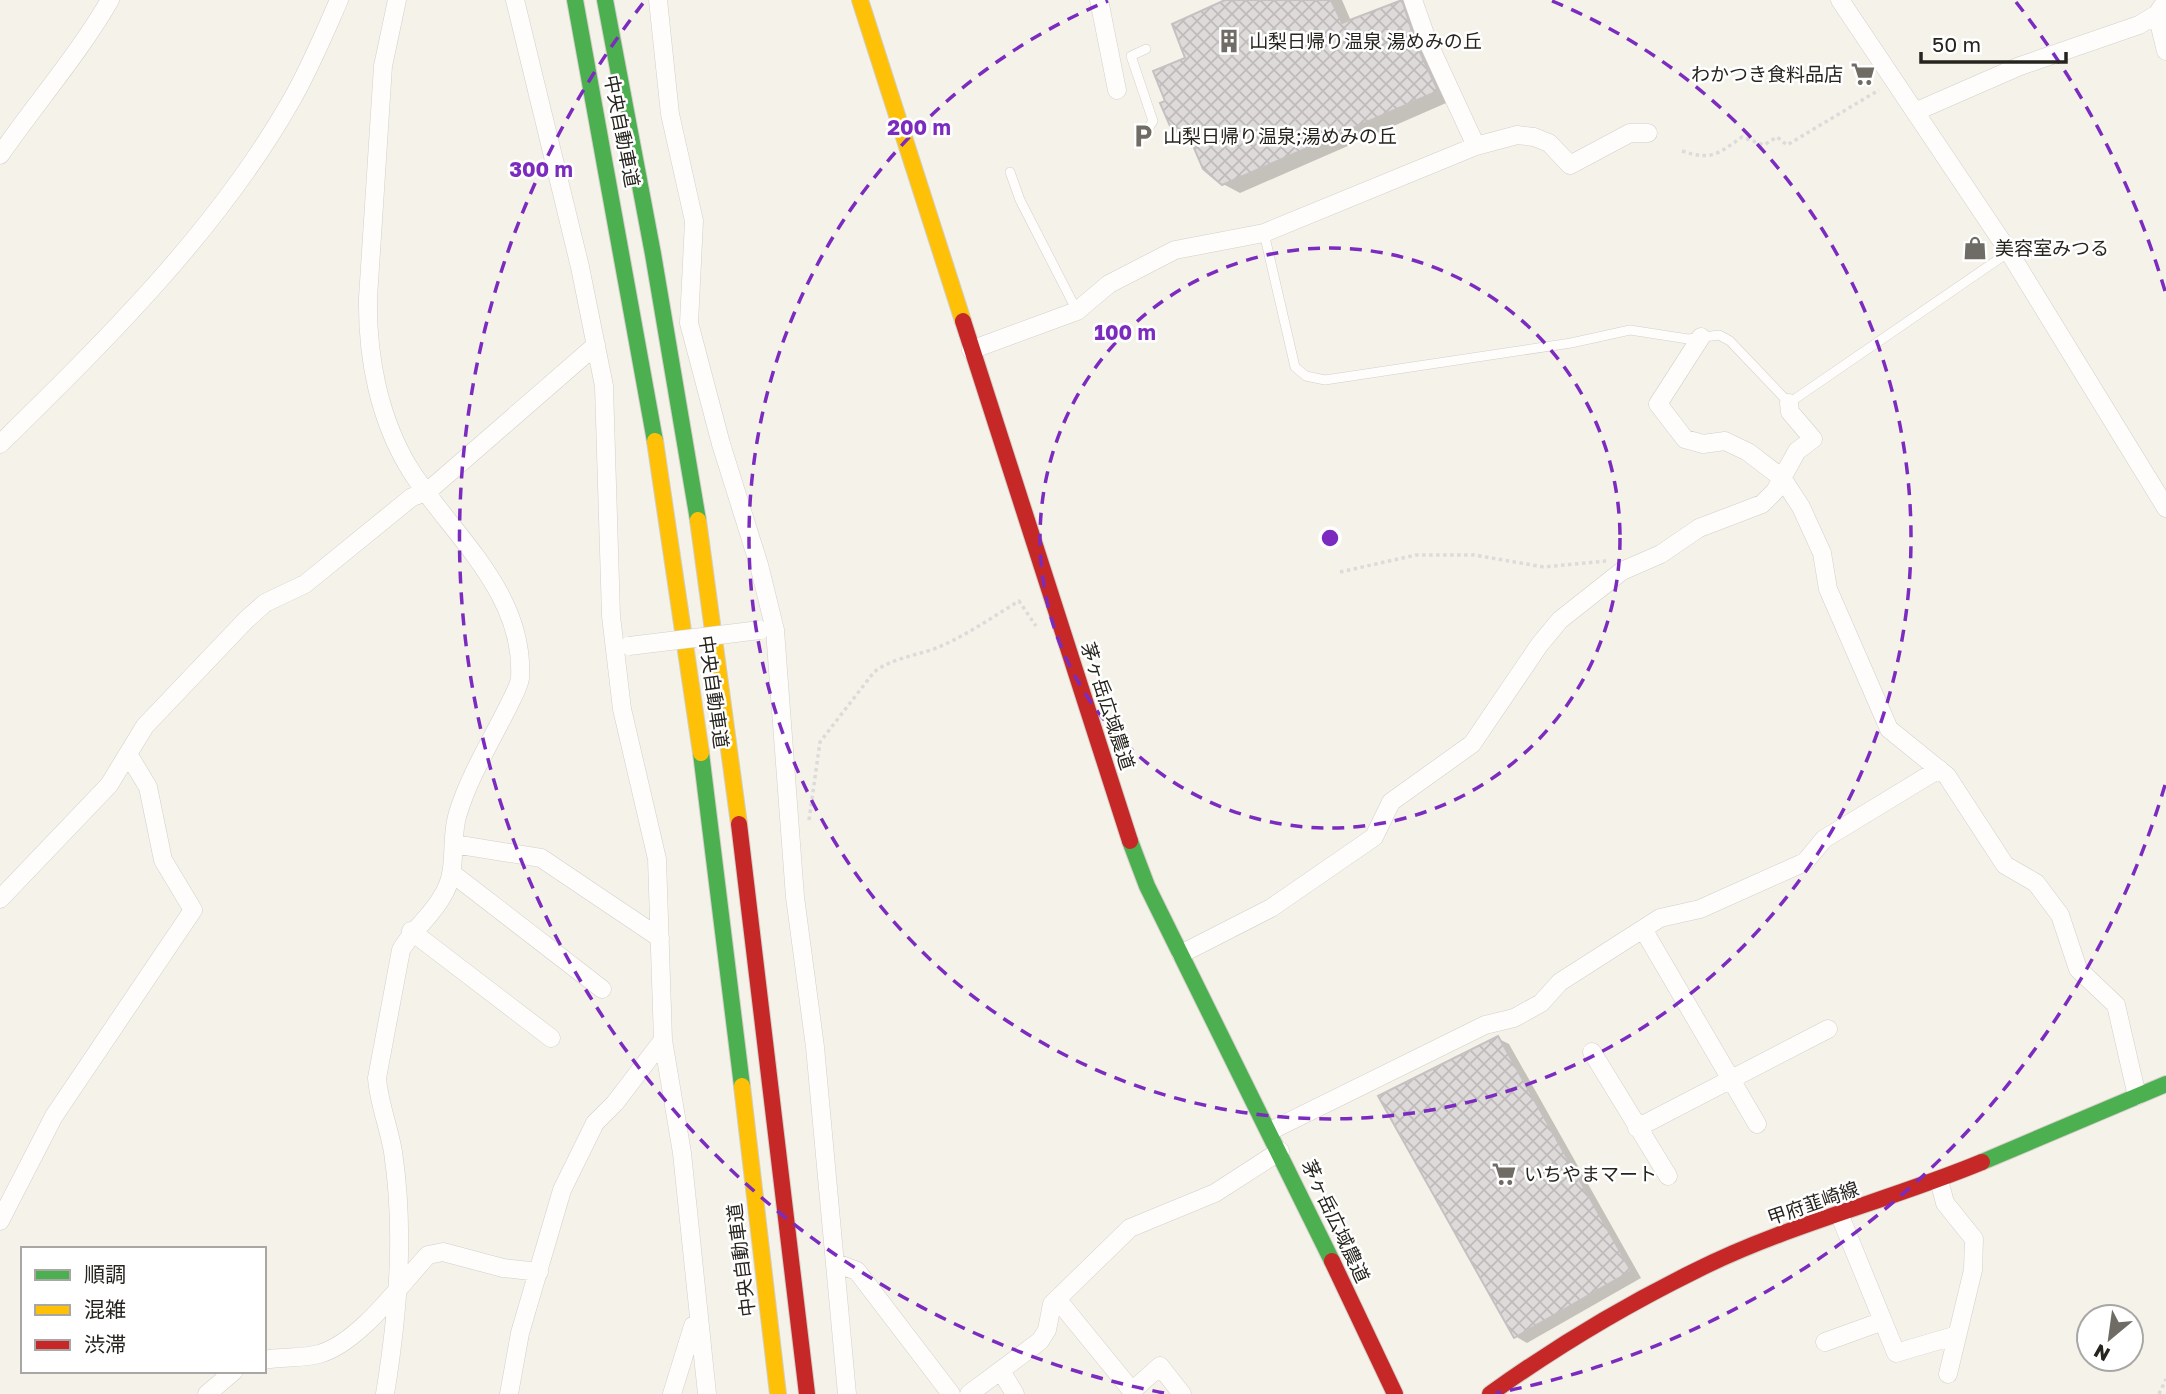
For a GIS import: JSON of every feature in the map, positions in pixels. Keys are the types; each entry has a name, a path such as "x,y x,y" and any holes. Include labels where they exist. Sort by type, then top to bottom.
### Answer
{"main road":[{"name":"中央自動車道","path":"575,0 624,251 672,543 706,791 778,1394"},
{"name":"中央自動車道","path":"605,0 654,248 696,511 764,1022 800,1345 808,1394"},
{"name":"茅ヶ岳広域農道","path":"860,0 1059,623 1147,886 1280,1151 1395,1394"},
{"name":"甲府韮崎線","path":"1490,1394 1535,1362 1695,1270 1939,1180 2166,1084"}],"street":[{"path":"0,155 6,132 87,38 110,0"},
{"path":"0,444 118,329 226,199 291,102 339,0"},
{"path":"385,1394 394,1337 400,1242 393,1151 377,1078 401,950 411,931 443,896 453,874 457,813 520,680 516,632 503,597 427,492 393,439 373,367 367,332 383,66 397,0"},
{"path":"515,0 604,386 622,647 622,709 657,859 663,1040 682,1153 707,1394"},
{"path":"657,0 670,114 694,221 689,323 720,444 759,565 768,630 836,1263 846,1394"},
{"path":"1099,0 1117,90"},
{"path":"1413,0 1427,40 1476,146"},
{"path":"1840,0 1917,111 2009,252 2166,508"},
{"path":"1917,111 2020,66 2139,25 2161,7"},
{"path":"2161,7 2166,51"},
{"path":"971,350 1077,311 1108,284 1175,250 1264,233 1476,146 1517,135 1534,137 1549,144 1570,165 1630,133 1648,133"},
{"path":"1701,337 1658,404 1685,439 1703,444 1725,442 1748,452 1782,478 1801,507 1822,553 1828,589 1889,729 1947,776 2005,865 2036,883 2060,915 2078,969 2116,1005 2137,1096"},
{"path":"0,899 108,785 145,726 265,603 306,584 412,497 427,492 596,345"},
{"path":"1181,954 1272,908 1374,837 1391,802 1472,744 1540,644 1560,620 1622,571 1661,554 1699,528 1762,505 1797,451 1813,439 1790,412 1789,403"},
{"path":"622,647 768,630"},
{"path":"0,1221 54,1116 193,910 163,860 148,787 128,754"},
{"path":"1270,1131 1485,1025 1514,1018 1541,1003 1560,982 1660,918 1700,909 1805,863 1824,839 1939,769"},
{"path":"454,844 541,858 660,938"},
{"path":"453,874 602,989"},
{"path":"1643,929 1757,1124"},
{"path":"411,931 551,1038"},
{"path":"1637,1128 1828,1029"},
{"path":"509,1394 520,1333 562,1190 595,1123 615,1103 663,1040"},
{"path":"1592,1052 1668,1177"},
{"path":"969,1394 1040,1341 1047,1331 1052,1304 1130,1228 1215,1192 1280,1151"},
{"path":"1939,1180 1945,1203 1973,1239 1973,1270 1948,1374"},
{"path":"1840,1216 1896,1353 1957,1335"},
{"path":"266,1360 318,1355 337,1346 359,1329 428,1255 443,1252 503,1268 539,1272"},
{"path":"836,1263 857,1271 951,1394"},
{"path":"1057,1299 1132,1391 1160,1366 1182,1394"},
{"path":"1825,1342 1883,1321"},
{"path":"672,1394 693,1326 700,1325"},
{"path":"1001,1371 1015,1394"},
{"path":"207,1394 232,1373"}],"lane":[{"path":"1143,136 1153,121 1131,56 1146,49"},
{"path":"1010,172 1020,200 1077,311"},
{"path":"1264,233 1295,368 1306,376 1325,380 1411,365 1452,362 1630,330 1688,339 1719,335 1730,341 1789,403 2009,252"}],"path":[{"path":"1682,151 1701,158 1719,153 1742,137 1765,145 1777,137 1787,145 1895,80"},
{"path":"1340,572 1416,555 1474,555 1544,567 1608,561"},
{"path":"791,840 808,826 820,742 874,672 884,665 935,648 974,629 1019,601 1039,630 1059,623"},
{"path":"2159,1394 2166,1379"}],"building":[{"path":"1225,0 1331,0 1342,23 1402,0 1416,44 1438,91 1222,185 1203,169 1185,127 1173,133 1160,103 1165,101 1153,71 1185,58 1172,24"},
{"path":"1498,1036 1631,1271 1514,1338 1378,1096"}],"traffic: fast":[{"path":"575,0 655,441"},
{"path":"605,0 653,254 698,520"},
{"path":"701,753 742,1086"},
{"path":"1130,841 1147,886 1332,1261"},
{"path":"1982,1162 2166,1084"}],"traffic: slow":[{"path":"860,0 963,321"},
{"path":"655,441 701,753"},
{"path":"698,520 739,824"},
{"path":"742,1086 778,1394"}],"traffic: jam":[{"path":"963,321 1130,841"},
{"path":"739,824 807,1394"},
{"path":"1490,1394 1590,1328 1695,1271 1765,1240 1982,1162"},
{"path":"1332,1261 1395,1394"}],"place":[{"name":"山梨日帰り温泉 湯めみの丘","path":"1229,41"},
{"name":"わかつき食料品店","path":"1863,74"},
{"name":"山梨日帰り温泉;湯めみの丘","path":"1143,136"},
{"name":"美容室みつる","path":"1975,248"},
{"name":"いちやまマート","path":"1504,1174"}]}
